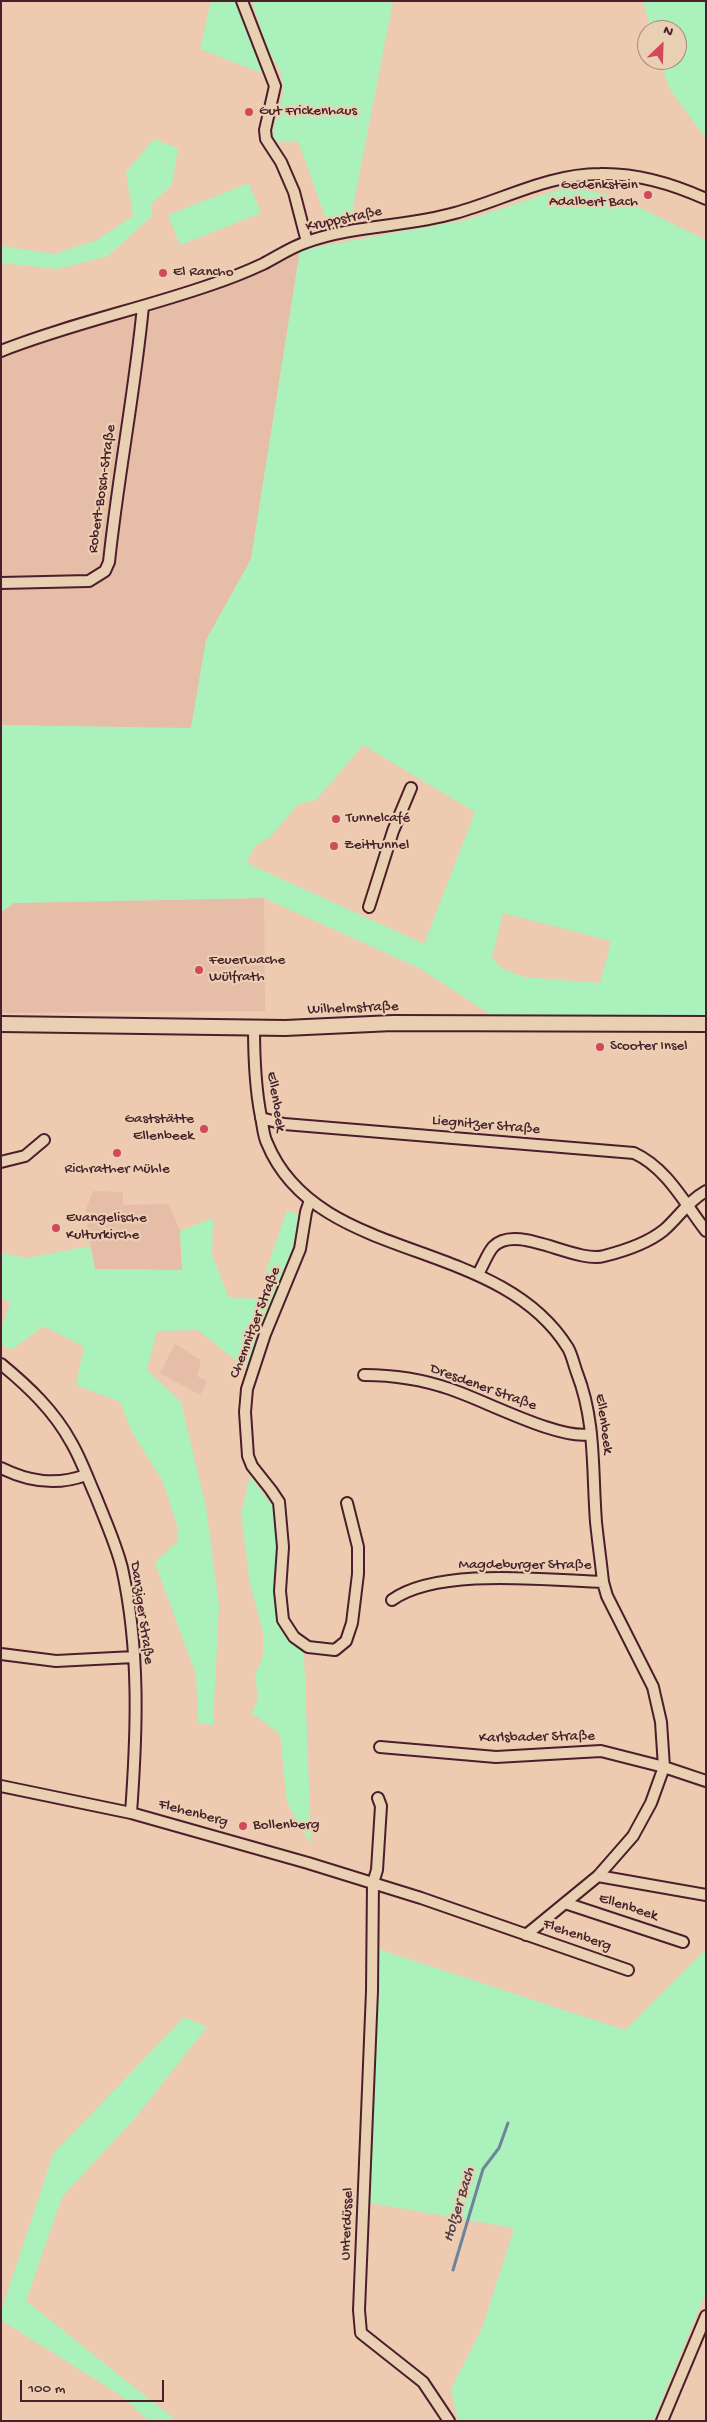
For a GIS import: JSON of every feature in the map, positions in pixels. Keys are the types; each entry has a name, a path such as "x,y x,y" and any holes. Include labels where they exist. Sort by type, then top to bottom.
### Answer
{"main road":[{"name":"Wilhelmstraße","path":"1,1024 285,1028 393,1024 706,1024"}],"street":[{"path":"242,1 275,86 266,130 266,139 280,162 294,192 307,242"},
{"name":"Kruppstraße","path":"1,351 50,332 143,306 230,278 307,242 358,230 426,220 455,213 540,184 568,177 600,174 643,178 663,182 704,195"},
{"name":"Robert-Bosch-Straße","path":"1,583 25,584 89,581 104,571 109,562 125,438 137,367 143,306"},
{"path":"369,907 393,831 411,788"},
{"name":"Ellenbeek","path":"254,1027 254,1072 266,1142 279,1165 310,1200 340,1219 374,1236 478,1274 521,1297 542,1315 569,1350 587,1400 596,1522 603,1582 607,1596 652,1687 661,1722 664,1767 652,1803 633,1836 598,1876 526,1935"},
{"name":"Liegnitzer Straße","path":"261,1118 284,1124 634,1153 649,1160 660,1170 706,1231"},
{"path":"1,1162 25,1156 44,1140"},
{"path":"478,1274 493,1246 508,1240 528,1239 568,1252 601,1257 632,1248 664,1230 694,1198 706,1191"},
{"name":"Chemnitzer Straße","path":"310,1200 306,1212 300,1249 265,1334 247,1389 245,1412 248,1456 252,1466 279,1502 284,1547 280,1591 283,1620 294,1637 308,1647 335,1650 346,1641 352,1623 358,1574 358,1547 347,1503"},
{"name":"Danziger Straße","path":"1,1364 25,1384 50,1410 72,1442 110,1531 122,1568 134,1657 137,1728 131,1813"},
{"name":"Dresdener Straße","path":"364,1376 391,1375 411,1378 449,1389 554,1430 582,1436 591,1434"},
{"path":"1,1468 40,1482 68,1482 86,1476"},
{"name":"Magdeburger Straße","path":"392,1600 400,1594 421,1585 456,1580 503,1578 603,1582"},
{"path":"1,1654 56,1661 134,1657"},
{"name":"Karlsbader Straße","path":"380,1747 496,1757 602,1752 705,1779"},
{"name":"Flehenberg","path":"1,1786 131,1813 373,1882 628,1970"},
{"path":"373,1882 377,1870 381,1806 378,1798"},
{"name":"Ellenbeek","path":"598,1876 706,1895"},
{"name":"Unterdüssel","path":"373,1882 372,1990 360,2310 361,2333 422,2382 450,2421"},
{"name":"Ellenbeek","path":"565,1903 683,1942"},
{"path":"662,2421 706,2316"}],"shaded area":[{"path":"300,250 251,559 206,640 191,729 1,725 1,359 61,336 151,309 233,280"},
{"path":"264,898 265,1011 1,1013 1,912 14,903"},
{"path":"93,1191 123,1192 123,1205 169,1204 180,1231 182,1270 95,1269 85,1212"},
{"path":"175,1344 201,1360 197,1376 207,1381 200,1395 160,1373"}],"green space":[{"path":"211,1 236,1 262,73 200,49"},
{"path":"252,1 393,1 351,218 326,219 298,141 274,141 273,129 283,95 282,74 267,48"},
{"path":"643,1 706,1 706,139 669,88 663,70 687,70 687,20 648,20"},
{"path":"154,139 178,148 172,185 152,203 152,216 108,256 58,269 1,263 1,246 54,254 97,240 133,216 126,172"},
{"path":"249,183 261,213 180,245 168,215"},
{"path":"568,187 618,197 706,240 706,1015 494,1017 419,968 264,898 14,903 1,912 1,725 191,728 206,640 251,559 300,250 466,220","holes":["363,745 475,812 424,944 247,863 254,847 271,836 298,804 316,800","503,913 611,941 600,983 524,977 501,968 492,957"]},
{"path":"287,1210 299,1215 287,1274 245,1368 198,1330 157,1331 147,1370 181,1402 206,1507 219,1606 213,1725 198,1723 196,1675 155,1563 178,1541 177,1525 163,1482 132,1432 120,1402 76,1385 84,1347 44,1326 11,1350 1,1345 1,1327 11,1303 1,1298 1,1253 27,1258 90,1246 95,1269 182,1270 180,1231 213,1218 212,1255 229,1298 266,1299 275,1277 266,1271"},
{"path":"250,1476 277,1512 277,1620 304,1653 311,1844 287,1803 280,1734 252,1713 258,1698 255,1675 263,1656 263,1633 250,1584 241,1514"},
{"path":"372,1947 625,2030 706,1949 706,2292 653,2421 458,2421 451,2389 483,2326 514,2228 370,2203"},
{"path":"184,2017 207,2027 135,2118 62,2197 26,2301 177,2421 149,2421 120,2395 1,2320 1,2312 53,2154"}],"waterway":[{"name":"Holzer Bach","path":"453,2270 483,2169 499,2148 508,2123"}],"place":[{"name":"Gut Frickenhaus","path":"249,112"},
{"name":"Gedenkstein Adalbert Bach","path":"648,195"},
{"name":"El Rancho","path":"163,273"},
{"name":"Tunnelcafé","path":"336,819"},
{"name":"Zeittunnel","path":"334,846"},
{"name":"Feuerwache Wülfrath","path":"199,970"},
{"name":"Scooter Insel","path":"600,1047"},
{"name":"Gaststätte Ellenbeek","path":"204,1129"},
{"name":"Richrather Mühle","path":"117,1153"},
{"name":"Evangelische Kulturkirche","path":"56,1228"},
{"name":"Bollenberg","path":"243,1826"}]}
